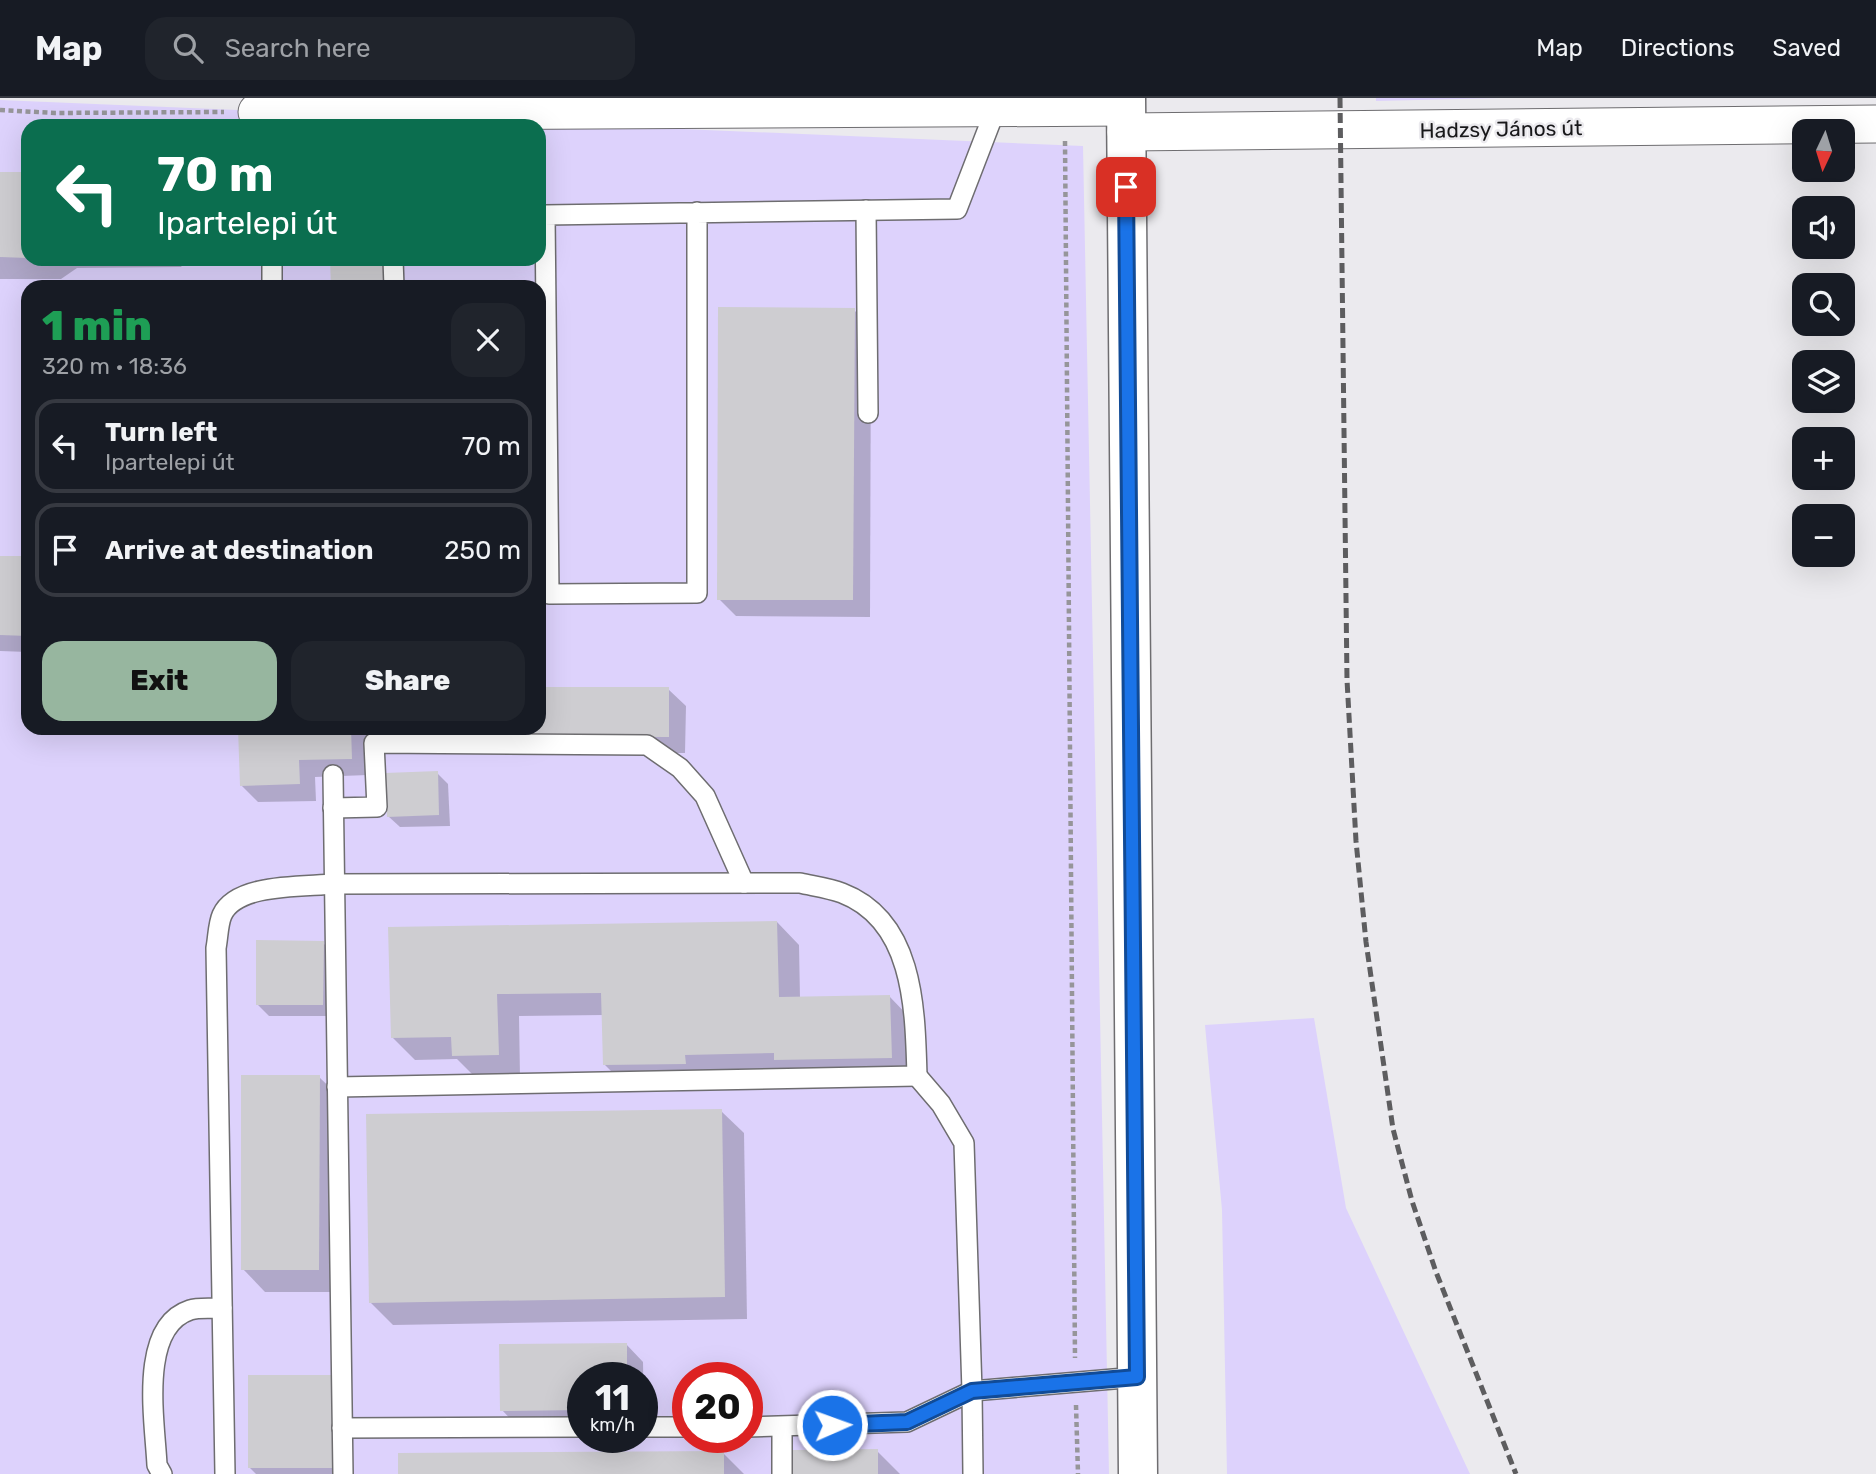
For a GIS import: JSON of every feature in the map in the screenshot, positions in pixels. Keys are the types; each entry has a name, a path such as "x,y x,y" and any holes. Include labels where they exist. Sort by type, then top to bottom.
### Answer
{"main road":[{"path":"1126,112 1138,1474"}],"street":[{"name":"Hadzsy János út","path":"267,117 478,104 811,104 1876,124"}],"lane":[{"path":"546,212 957,209 996,108"},
{"path":"866,210 868,413"},
{"path":"546,597 697,593 697,212"},
{"path":"333,808 377,807 374,743 647,746 680,768 705,796 744,883"},
{"path":"333,775 343,1474"},
{"path":"225,1474 216,948 222,915 235,897 267,890 334,884 744,883 800,883 843,893 879,917 903,956 915,1007 917,1076 941,1104 964,1143 973,1474"},
{"path":"337,1087 917,1076"},
{"path":"163,1474 157,1465 152,1363 167,1324 190,1310 222,1308"},
{"path":"763,1427 907,1422 972,1391 1137,1377"},
{"path":"342,1428 567,1427"},
{"path":"782,1427 782,1474"}],"path":[{"path":"1064,107 1078,1474"},
{"path":"0,110 267,117"}],"shaded area":[{"path":"1376,98 1501,98 1376,101"},
{"path":"0,100 447,119 21,119 21,266 546,266 546,123 1083,146 1109,1474 0,1474"},
{"path":"1314,1018 1346,1208 1470,1474 1227,1474 1222,1210 1205,1025"}],"building":[{"path":"0,172 21,172 21,258 0,257"},
{"path":"330,266 387,266 388,280 331,280"},
{"path":"718,307 855,308 853,600 717,600"},
{"path":"0,556 21,556 21,636 0,635"},
{"path":"546,687 669,687 669,737 458,736 546,735"},
{"path":"238,735 351,735 352,759 299,760 300,784 240,786"},
{"path":"438,771 439,815 387,817 385,773"},
{"path":"777,921 779,997 890,995 892,1058 774,1060 774,1053 685,1055 686,1064 603,1065 601,993 497,994 499,1055 452,1056 451,1037 391,1038 388,927"},
{"path":"256,940 324,941 323,1005 256,1005"},
{"path":"241,1075 320,1075 319,1270 241,1270"},
{"path":"722,1109 725,1297 369,1303 366,1114"},
{"path":"627,1343 627,1362 567,1362 567,1410 500,1411 499,1344"},
{"path":"248,1375 333,1375 333,1468 248,1468"},
{"path":"878,1449 878,1474 793,1474 793,1450"},
{"path":"398,1453 724,1453 724,1474 398,1474"}],"railway":[{"path":"1340,98 1347,680 1356,841 1366,942 1393,1129 1412,1201 1436,1272 1516,1474"}],"route":[{"path":"832,1425 907,1422 972,1391 1137,1377 1126,187"}]}
